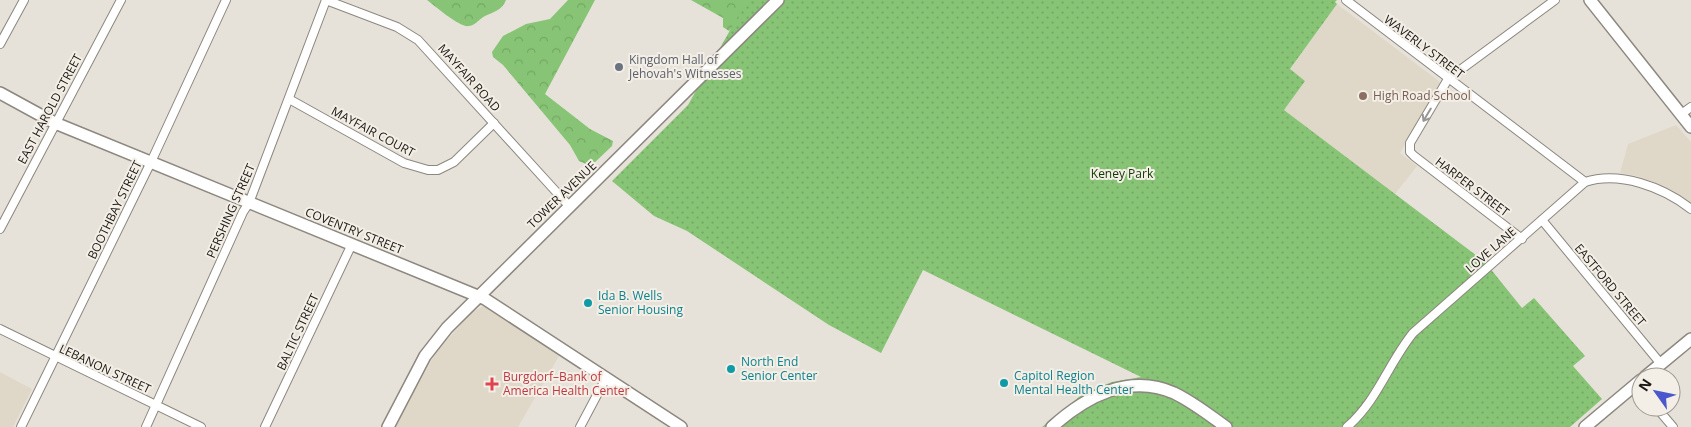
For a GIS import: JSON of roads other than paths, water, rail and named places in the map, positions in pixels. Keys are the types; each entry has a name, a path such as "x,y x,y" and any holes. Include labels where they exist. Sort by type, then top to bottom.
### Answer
{"street":[{"path":"0,44 24,0"},
{"name":"EAST HAROLD STREET","path":"0,229 120,0"},
{"name":"BOOTHBAY STREET","path":"21,427 151,162 226,0"},
{"name":"MAYFAIR ROAD","path":"326,0 409,33 425,47 570,207"},
{"name":"PERSHING STREET","path":"146,427 243,212 249,203 326,0"},
{"name":"TOWER AVENUE","path":"388,427 435,342 478,296 778,0"},
{"name":"WAVERLY STREET","path":"1346,0 1448,80 1585,182"},
{"path":"1448,80 1555,0"},
{"path":"1590,0 1691,127"},
{"name":"HARPER STREET","path":"1448,80 1410,143 1410,152 1522,239"},
{"name":"COVENTRY STREET","path":"0,93 55,123 351,246 478,296 498,306 681,427"},
{"name":"MAYFAIR COURT","path":"289,99 404,163 428,170 438,170 454,162 494,123"},
{"path":"1680,115 1691,107"},
{"path":"1585,182 1601,178 1640,184 1666,194 1691,209"},
{"name":"LOVE LANE","path":"1347,427 1370,404 1402,347 1413,334 1585,182"},
{"name":"EASTFORD STREET","path":"1542,220 1661,364"},
{"name":"BALTIC STREET","path":"265,427 351,246"},
{"name":"LEBANON STREET","path":"0,329 54,358 201,427"},
{"path":"1658,367 1691,339"},
{"path":"580,427 606,378"},
{"path":"1052,427 1075,408 1094,396 1125,387 1154,387 1187,400 1226,427"},
{"path":"1585,427 1631,391"},
{"path":"1664,417 1673,427"}],"place":[{"name":"Kingdom Hall of Jehovah's Witnesses","path":"619,67"},
{"name":"High Road School","path":"1363,96"},
{"name":"Ida B. Wells Senior Housing","path":"588,303"},
{"name":"North End Senior Center","path":"731,369"},
{"name":"Capitol Region Mental Health Center","path":"1004,383"},
{"name":"Burgdorf–Bank of America Health Center","path":"492,384"}],"park label":[{"name":"Keney Park","path":"1122,174"}]}
